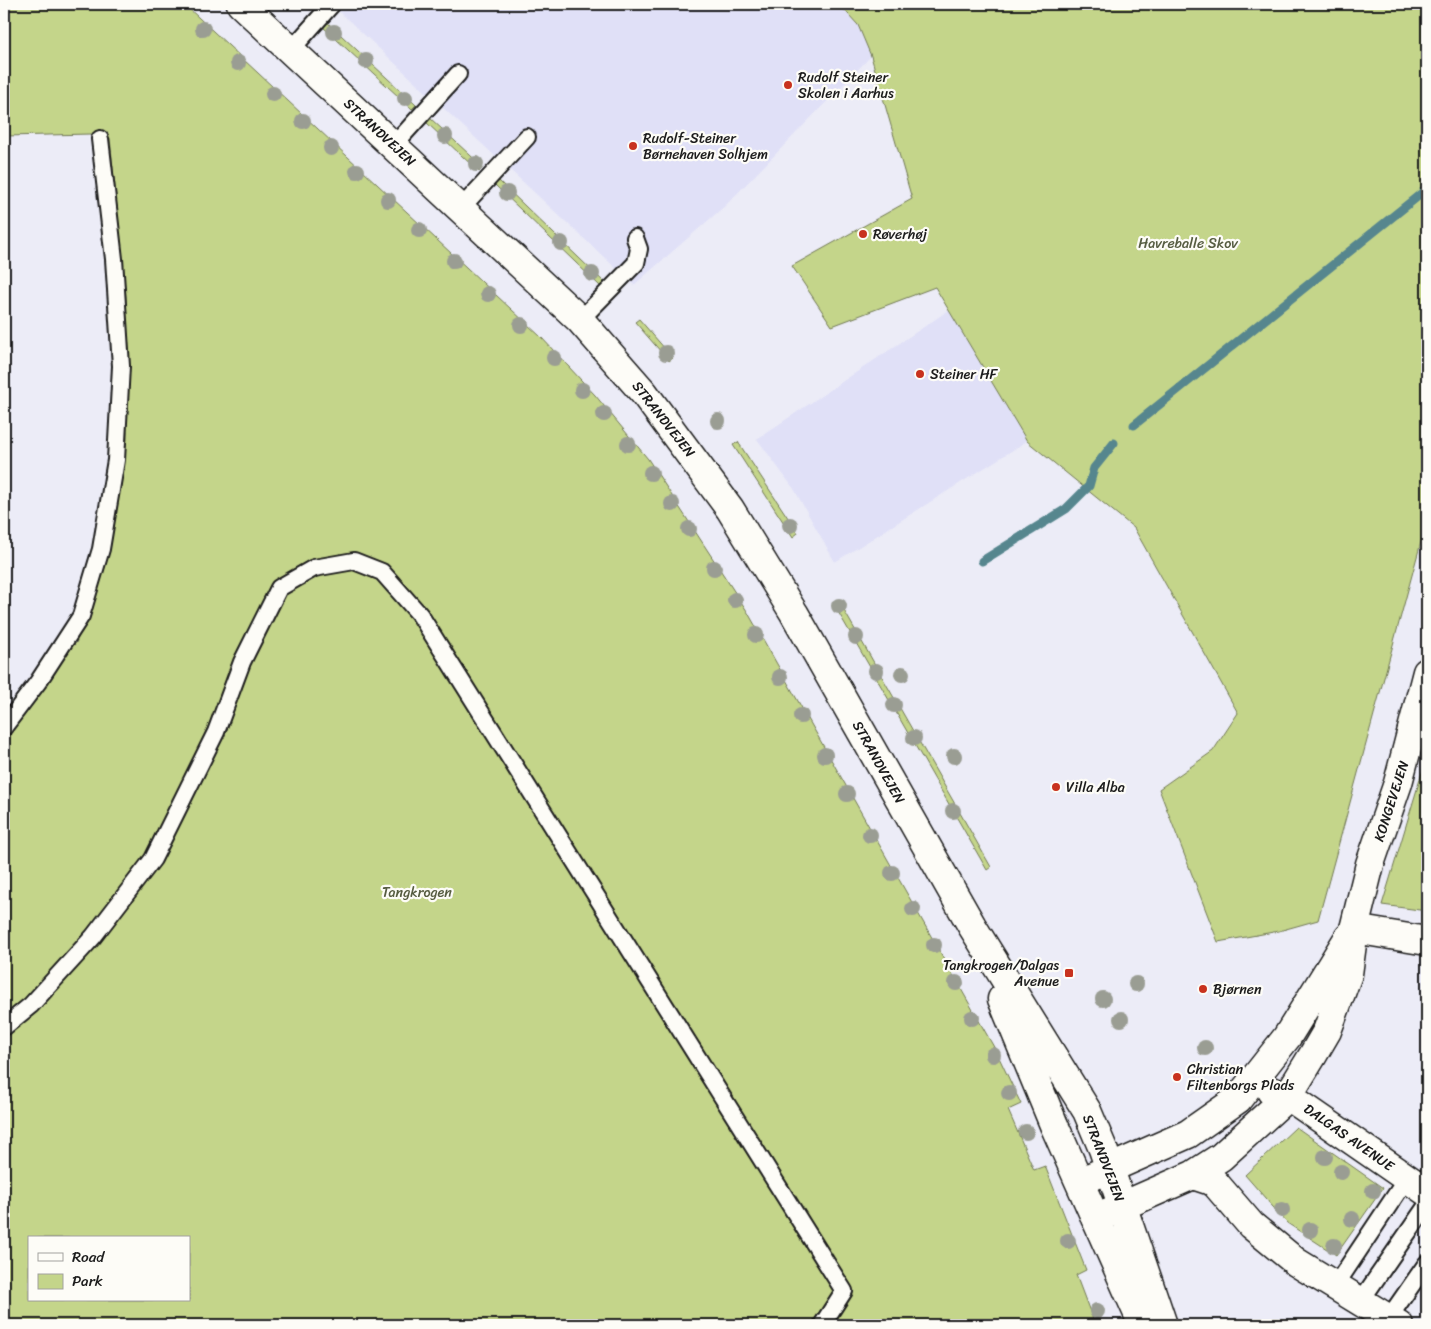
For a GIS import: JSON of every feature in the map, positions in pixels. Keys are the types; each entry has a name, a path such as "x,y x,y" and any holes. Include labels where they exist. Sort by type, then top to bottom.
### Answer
{"street":[{"name":"STRANDVEJEN","path":"241,4 580,320 649,400 730,509 794,613 972,926 1087,1111 1110,1169 1163,1325"},
{"name":"KONGEVEJEN","path":"1354,929 1370,864 1398,782 1427,672"},
{"name":"STRANDVEJEN","path":"972,926 1094,1218 1144,1325"},
{"path":"1354,929 1427,941"},
{"path":"1094,1218 1194,1175 1243,1139 1288,1096 1327,1031 1348,974 1354,929"},
{"path":"1079,1182 1188,1134 1238,1099 1287,1037 1354,929"},
{"name":"DALGAS AVENUE","path":"1238,1099 1269,1091 1288,1096 1417,1185"},
{"path":"1194,1175 1214,1182 1251,1225 1296,1262 1394,1322"}],"lane":[{"path":"291,50 332,4"},
{"path":"394,145 458,74"},
{"path":"461,208 527,137"},
{"path":"4,727 38,682 81,616 101,549 114,469 121,366 114,259 100,140"},
{"path":"580,320 636,263 639,249 636,238"},
{"path":"4,1027 31,1005 92,937 153,859 216,732 242,662 279,588 314,568 354,562 382,572 420,615 844,1291 822,1325"},
{"path":"1335,1286 1417,1185"},
{"path":"1360,1302 1427,1205"},
{"path":"1394,1322 1427,1263"}],"shaded area":[{"name":"Rudolf-Steiner Børnehaven Solhjem","path":"331,4 839,4 858,25 871,56 726,205 634,285"},
{"name":"Steiner HF","path":"949,310 1027,441 835,562 794,489 757,439"}],"green space":[{"name":"Tangkrogen","path":"4,4 184,4 541,337 595,395 648,459 747,611 995,1049 1021,1104 1008,1110 1034,1170 1045,1166 1086,1270 1076,1275 1095,1325 4,1325 4,717 76,643 88,613 121,479 127,440 126,297 110,138 90,134 6,136 4,119"},
{"name":"Havreballe Skov","path":"839,4 1427,4 1427,520 1318,920 1279,931 1218,942 1159,789 1213,751 1238,713 1134,528 1027,441 935,287 832,326 792,266 912,199 871,56 858,25"},
{"path":"327,22 416,105 412,109 323,27"},
{"path":"430,118 483,167 479,172 426,122"},
{"path":"499,181 605,283 601,287 495,185"},
{"path":"639,319 673,358 669,361 635,322"},
{"path":"738,442 798,533 793,537 733,445"},
{"path":"838,600 991,867 987,870 833,603"},
{"path":"1427,756 1427,911 1382,905"},
{"path":"1296,1127 1383,1188 1336,1255 1287,1223 1245,1175"}],"waterway":[{"path":"1134,425 1422,193 1427,186"},
{"path":"982,561 1066,509 1089,486 1094,468 1114,443"}],"place":[{"name":"Rudolf Steiner Skolen i Aarhus","path":"788,85"},
{"name":"Rudolf-Steiner Børnehaven Solhjem","path":"633,146"},
{"name":"Røverhøj","path":"863,234"},
{"name":"Steiner HF","path":"920,374"},
{"name":"Villa Alba","path":"1056,787"},
{"name":"Tangkrogen/Dalgas Avenue","path":"1069,973"},
{"name":"Bjørnen","path":"1203,989"},
{"name":"Christian Filtenborgs Plads","path":"1177,1077"}]}
